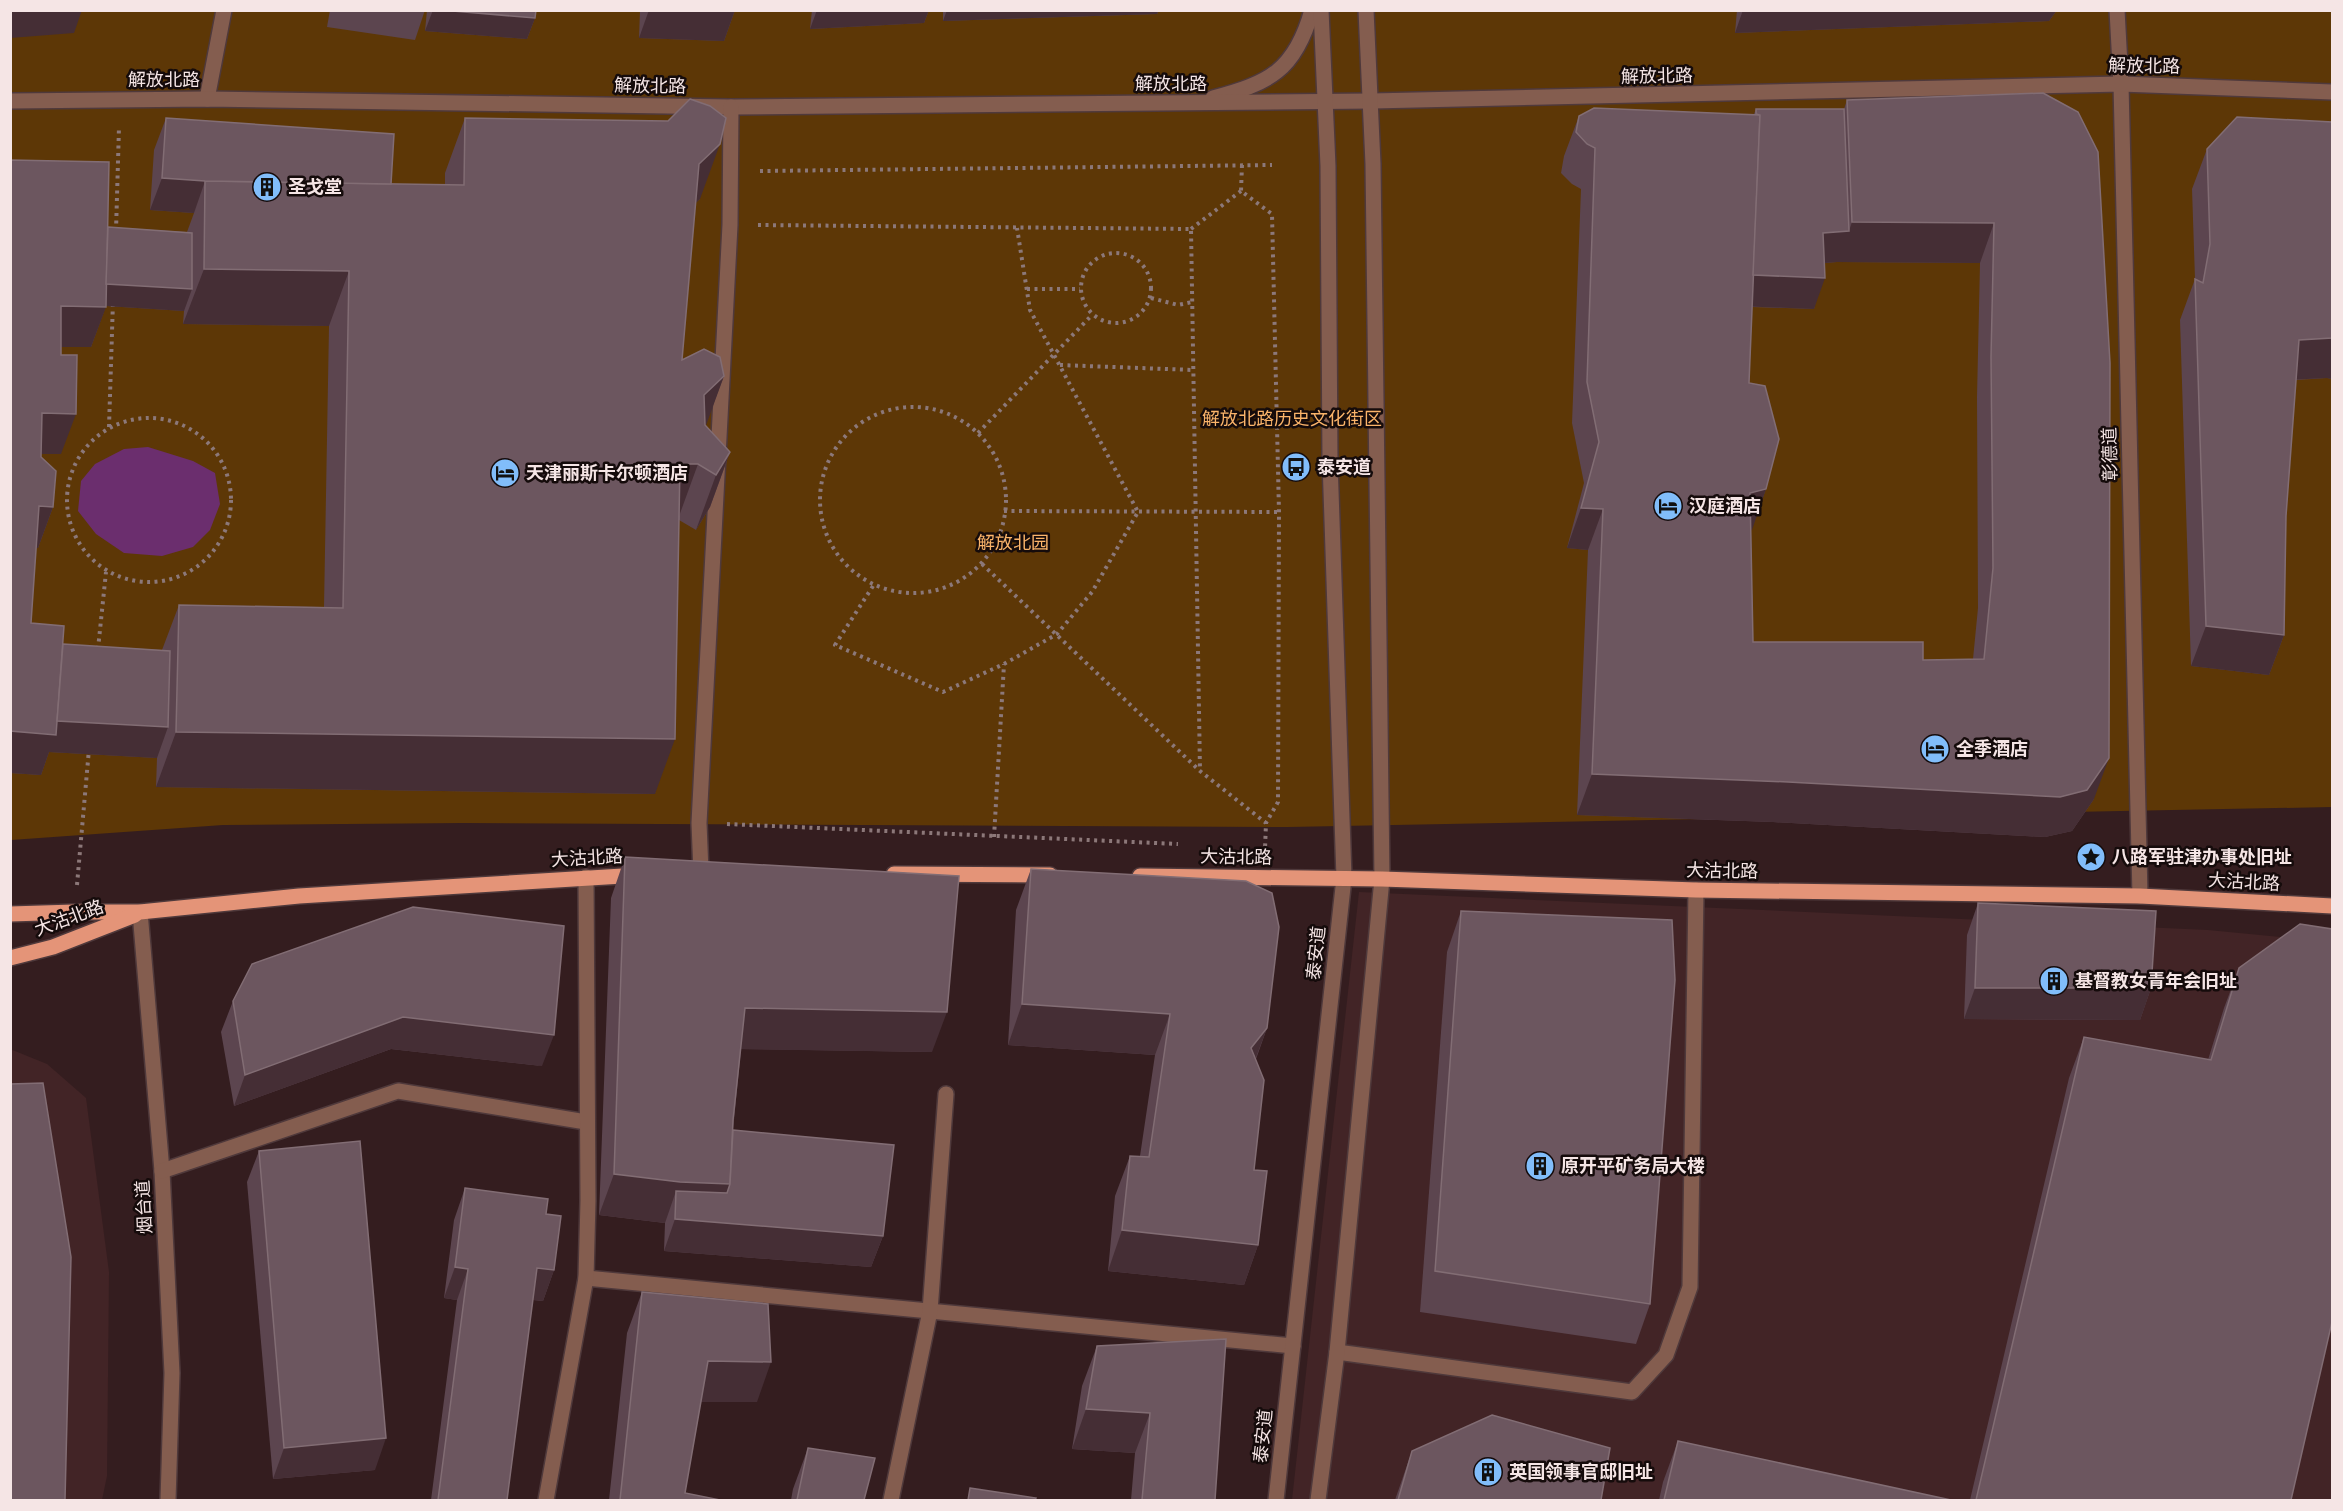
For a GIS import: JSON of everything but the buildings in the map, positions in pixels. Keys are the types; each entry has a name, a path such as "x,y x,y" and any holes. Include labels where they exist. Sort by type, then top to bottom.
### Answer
{"main road":[{"path":"881,873 1061,875"},
{"name":"大沽北路","path":"10,914 140,912 299,896 655,874"},
{"name":"大沽北路","path":"1121,876 1344,878 1696,890 2140,896 2332,906"},
{"name":"大沽北路","path":"10,958 53,947 140,912"}],"street":[{"path":"207,99 224,10"},
{"path":"1192,103 1253,86 1272,77 1288,61 1299,44 1312,10"},
{"name":"泰安道","path":"1276,1500 1344,878 1330,461 1326,102 1321,10"},
{"path":"1318,1500 1338,1352 1382,879 1372,101 1366,10"},
{"name":"彰德道","path":"2117,10 2121,84 2140,896"},
{"name":"解放北路","path":"10,101 207,99 731,107 1326,102 2121,84 2332,92"},
{"path":"702,872 699,823 730,225 731,107"},
{"path":"546,1500 586,1278 588,1201 586,877"},
{"path":"1338,1352 1632,1392 1666,1355 1690,1287 1696,890"},
{"name":"烟台道","path":"140,912 162,1171 172,1373 168,1500"},
{"path":"162,1171 398,1091 586,1122"},
{"path":"891,1500 930,1311 945,1094"},
{"path":"586,1278 1293,1346"}],"path":[{"path":"115,240 120,99"},
{"path":"730,225 1191,230 1241,191 1242,165"},
{"path":"731,172 1272,165"},
{"path":"1241,191 1272,214 1279,512 1278,802 1266,823 1264,877"},
{"path":"1017,228 1030,310 1138,512"},
{"path":"1191,230 1200,771"},
{"path":"1112,252 1130,254 1144,264 1152,280 1151,298 1142,313 1126,323 1109,323 1092,315 1084,303 1080,289 1084,271 1096,258 1112,252"},
{"path":"1027,289 1080,289"},
{"path":"109,427 113,298"},
{"path":"1151,298 1178,305 1192,302"},
{"path":"978,433 1092,315"},
{"path":"1059,365 1193,370"},
{"path":"895,407 934,408 970,424 996,453 1008,491 1005,512 1003,530 982,564 951,587 912,595 873,586 842,563 823,528 819,489 832,452 858,423 895,407"},
{"path":"152,416 193,428 223,460 234,502 221,544 189,574 147,584 106,572 81,548 67,516 68,481 82,450 109,427 152,416"},
{"path":"1005,512 1279,512"},
{"path":"873,586 835,645 943,692 1004,664 1057,634 1092,592 1138,512"},
{"path":"982,564 1200,771 1266,823"},
{"path":"98,654 106,572"},
{"path":"994,837 1004,664"},
{"path":"74,912 89,748"},
{"path":"699,823 1183,845"},
{"path":"1254,848 1265,848"}],"shaded area":[{"path":"148,447 193,461 215,473 220,504 210,530 193,547 162,556 124,553 96,534 78,511 81,481 95,464 124,449"},
{"path":"1359,892 2208,930 2332,942 2332,1500 1292,1500"},
{"path":"10,1049 47,1064 86,1098 109,1272 107,1476 102,1500 11,1500"}],"green space":[{"name":"解放北路历史文化街区","path":"11,11 2332,11 2332,807 1288,827 463,823 223,825 11,840"}],"place":[{"name":"圣戈堂","path":"267,187"},
{"name":"泰安道","path":"1296,467"},
{"name":"天津丽斯卡尔顿酒店","path":"505,473"},
{"name":"汉庭酒店","path":"1668,506"},
{"name":"全季酒店","path":"1935,749"},
{"name":"八路军驻津办事处旧址","path":"2091,857"},
{"name":"基督教女青年会旧址","path":"2054,981"},
{"name":"原开平矿务局大楼","path":"1540,1166"},
{"name":"英国领事官邸旧址","path":"1488,1472"}],"park label":[{"name":"解放北园","path":"1013,543"}]}
